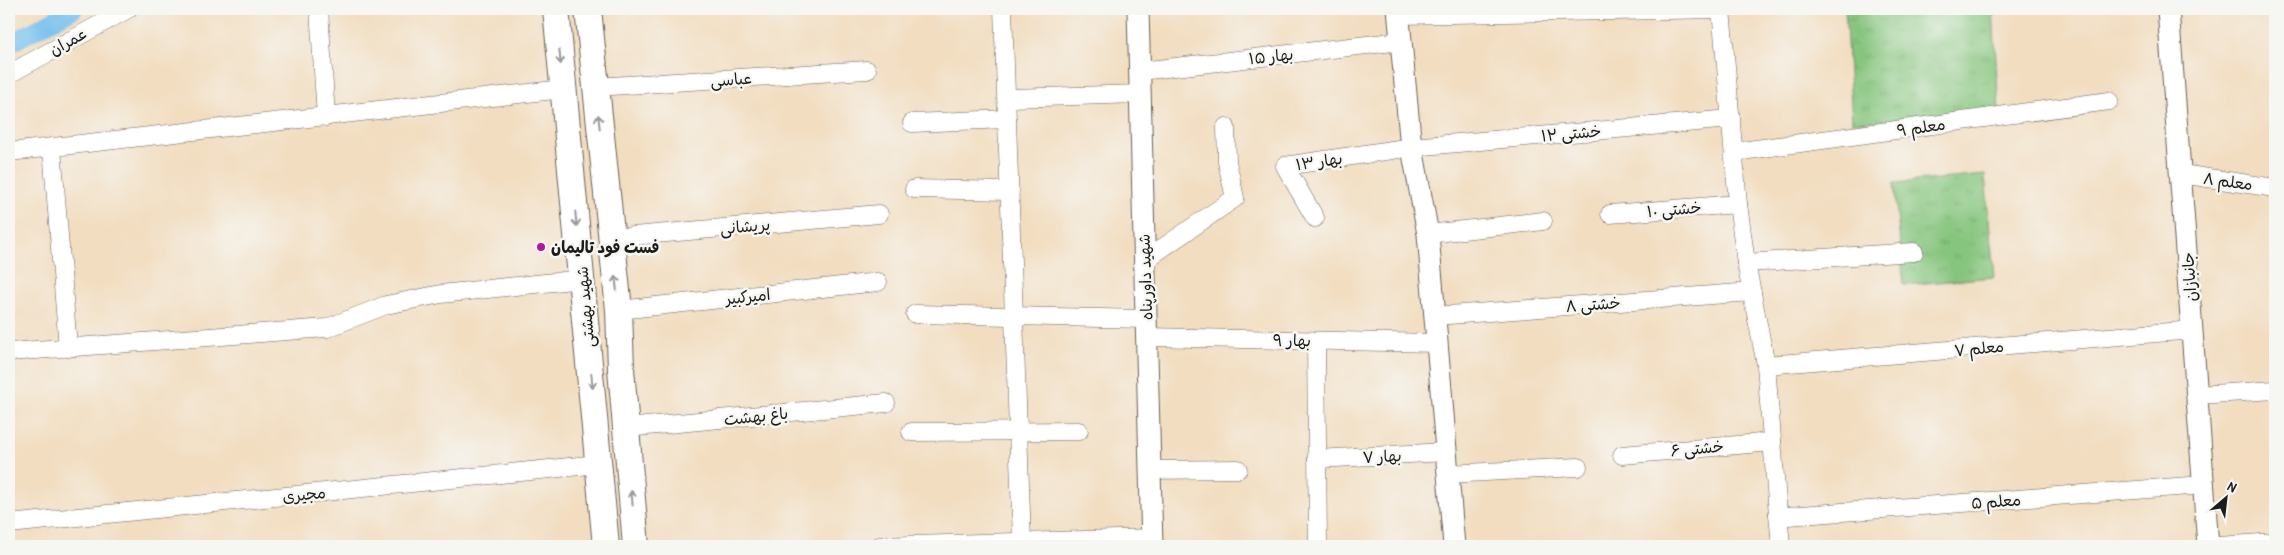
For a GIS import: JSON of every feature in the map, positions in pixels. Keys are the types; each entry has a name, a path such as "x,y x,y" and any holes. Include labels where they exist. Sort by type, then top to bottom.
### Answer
{"main road":[{"name":"شهید بهشتی","path":"556,9 606,546"},
{"name":"شهید بهشتی","path":"588,9 618,310 636,546"}],"street":[{"name":"عمران","path":"9,74 128,9"},
{"path":"319,9 326,117"},
{"path":"1003,9 1022,542"},
{"name":"شهید داورپناه","path":"1138,9 1152,542"},
{"path":"1454,546 1428,234 1412,147 1399,12 1721,9 1738,204 1746,263 1766,365 1772,442 1783,515 1781,546"},
{"name":"جانبازان","path":"2168,9 2208,546"},
{"name":"بهار ۱۵","path":"1140,71 1402,41"},
{"name":"عباسی","path":"595,87 867,70"},
{"path":"9,152 563,90"},
{"path":"1006,98 1140,94"},
{"name":"معلم ۹","path":"1734,152 2109,101"},
{"path":"912,123 1007,119"},
{"name":"خشتی ۱۲","path":"1412,147 1730,119"},
{"path":"1145,260 1235,198 1226,162 1226,127"},
{"name":"بهار ۱۳","path":"1315,218 1285,166 1412,147"},
{"path":"52,148 68,348"},
{"name":"معلم ۸","path":"2181,174 2275,188"},
{"path":"914,189 1010,191"},
{"name":"خشتی ۱۰","path":"1610,214 1738,204"},
{"name":"پریشانی","path":"611,238 879,214"},
{"path":"1428,234 1543,221"},
{"path":"1746,263 1914,252"},
{"path":"9,352 326,328 386,305 441,294 582,279"},
{"name":"امیرکبیر","path":"618,310 878,282"},
{"name":"خشتی ۸","path":"1435,316 1752,292"},
{"name":"بهار ۹","path":"914,314 1014,316 1316,341 1438,343"},
{"name":"معلم ۷","path":"1766,365 2193,330"},
{"path":"1316,341 1318,546"},
{"path":"2197,395 2275,390"},
{"name":"باغ بهشت","path":"626,428 886,403"},
{"path":"911,432 1079,431"},
{"name":"خشتی ۶","path":"1622,455 1772,442"},
{"name":"بهار ۷","path":"1317,459 1446,452"},
{"name":"مجیری","path":"9,524 599,464"},
{"path":"1448,474 1578,467"},
{"path":"1150,470 1238,469"},
{"name":"معلم ۵","path":"1783,515 2203,485"},
{"path":"879,546 1022,542 1152,542"},
{"path":"2219,546 2275,542"}],"green space":[{"path":"1845,9 1993,9 1999,114 1852,122"},
{"path":"1985,175 1994,277 1904,285 1894,183"}],"waterway":[{"path":"9,44 74,9"}],"place":[{"name":"فست فود تالیمان","path":"541,247"}]}
